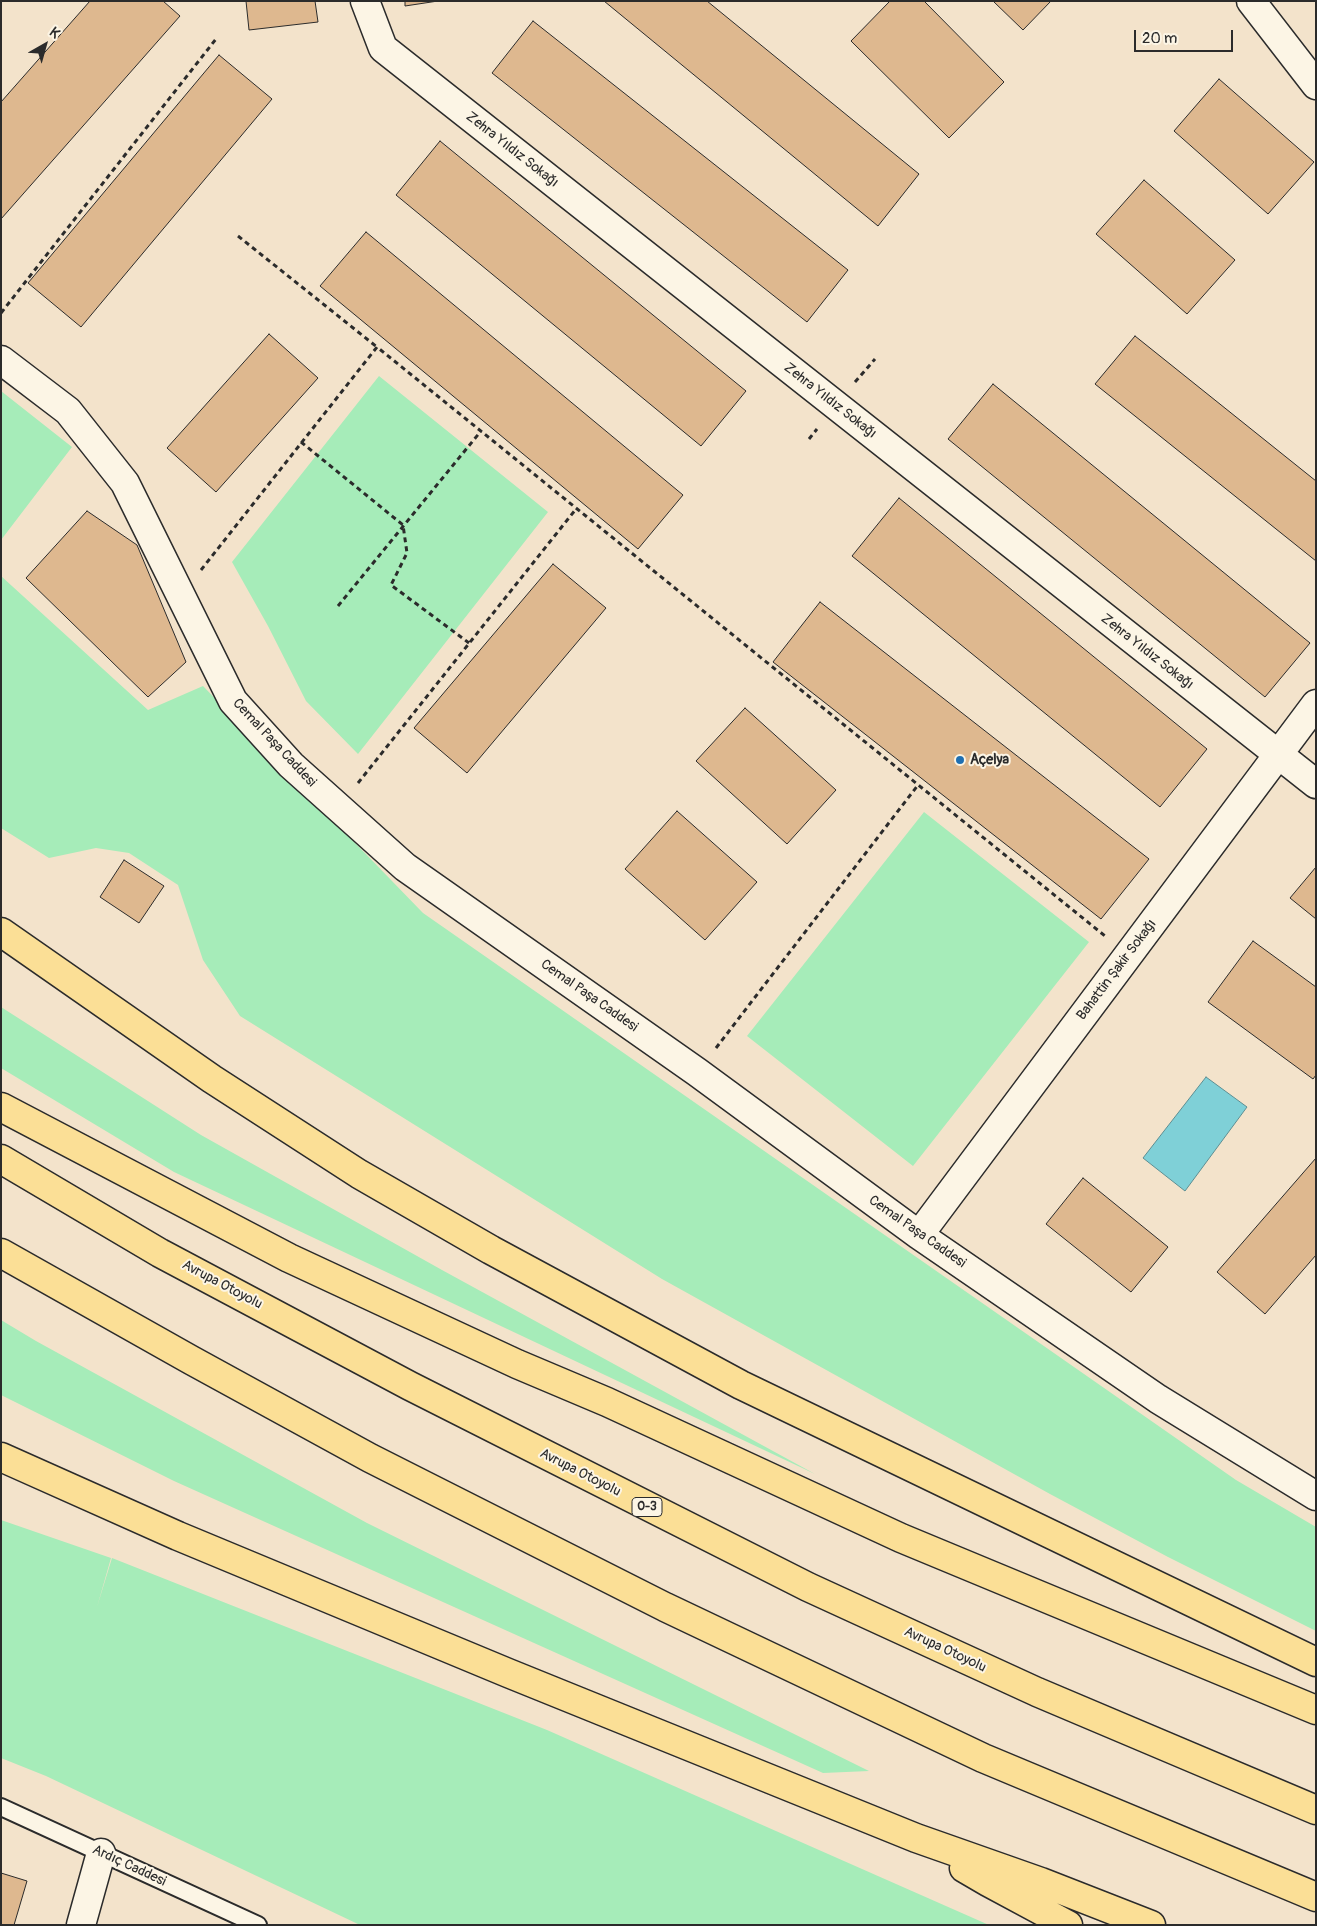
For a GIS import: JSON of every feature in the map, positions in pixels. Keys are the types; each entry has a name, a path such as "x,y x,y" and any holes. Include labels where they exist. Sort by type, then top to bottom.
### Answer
{"highway":[{"path":"1,932 220,1085 359,1174 491,1250 741,1385 1316,1662"},
{"path":"1,1107 289,1258 508,1360 607,1402 901,1538 1316,1710"},
{"name":"Avrupa Otoyolu","path":"1,1159 160,1253 410,1386 808,1587 1037,1692 1316,1810"},
{"path":"1,1253 190,1360 370,1458 665,1607 983,1758 1316,1897"},
{"path":"1,1449 47,1479"},
{"path":"1,1458 178,1536 498,1669 916,1838 1040,1882 1151,1925"},
{"path":"916,1838 988,1882 1068,1925"}],"street":[{"name":"Zehra Yıldız Sokağı","path":"365,1 383,48 1278,756 1316,784"},
{"path":"1251,1 1316,86"},
{"name":"Cemal Paşa Caddesi","path":"1,360 68,411 125,482 233,701 291,765 405,867 697,1072 919,1234 1158,1399 1316,1496"},
{"name":"Bahattin Şakir Sokağı","path":"919,1234 1316,704"},
{"path":"81,1925 101,1853"}],"lane":[{"name":"Ardıç Caddesi","path":"1,1807 258,1925"}],"path":[{"path":"1,313 216,40"},
{"path":"238,236 1128,955"},
{"path":"181,596 377,347"},
{"path":"338,606 480,431"},
{"path":"302,442 403,526 407,553 390,585 469,643"},
{"path":"339,808 576,508"},
{"path":"697,1072 918,785"}],"green space":[{"path":"379,376 548,512 358,754 306,701 268,626 232,562"},
{"path":"1,391 72,447 1,540"},
{"path":"1,576 148,710 203,686 423,913 1236,1480 1316,1527 1316,1631 1168,1557 1050,1494 662,1279 240,1016 203,960 178,885 129,853 96,848 49,858 1,828"},
{"path":"924,812 1089,942 913,1166 747,1036"},
{"path":"1,1007 201,1135 442,1270 815,1474 174,1172 1,1068"},
{"path":"1,1320 367,1523 869,1771 823,1773 174,1481 1,1395"},
{"path":"1,1520 111,1558 97,1607 112,1558 547,1730 989,1925 360,1925 46,1776 1,1758"}],"water":[{"path":"1206,1077 1247,1107 1185,1191 1143,1158"}],"building":[{"path":"90,1 163,1 180,16 1,219 1,102"},
{"path":"246,1 315,1 318,22 249,30"},
{"path":"405,1 438,1 405,6"},
{"path":"604,1 707,1 919,174 878,226"},
{"path":"890,1 924,1 1004,82 949,138 851,41"},
{"path":"993,1 1051,1 1023,30"},
{"path":"533,21 848,270 807,322 492,73"},
{"path":"219,55 272,99 81,327 28,283"},
{"path":"1219,79 1314,162 1268,214 1174,131"},
{"path":"440,141 746,391 701,446 396,195"},
{"path":"1144,180 1235,260 1187,314 1096,234"},
{"path":"366,232 683,495 638,549 320,286"},
{"path":"269,334 318,378 216,492 167,448"},
{"path":"1135,336 1316,481 1316,561 1095,384"},
{"path":"993,384 1310,643 1265,697 948,439"},
{"path":"899,498 1207,749 1160,807 852,556"},
{"path":"87,511 137,545 186,662 148,697 26,578"},
{"path":"553,564 606,608 467,773 414,728"},
{"name":"Açelya","path":"820,602 1149,859 1101,919 773,662"},
{"path":"745,708 836,790 787,844 696,761"},
{"path":"677,811 757,882 705,940 625,869"},
{"path":"124,860 164,886 139,923 100,897"},
{"path":"1316,867 1316,919 1290,898"},
{"path":"1253,941 1316,987 1316,1075 1313,1079 1208,1002"},
{"path":"1316,1158 1316,1255 1265,1314 1217,1272"},
{"path":"1083,1178 1168,1247 1131,1292 1046,1224"},
{"path":"1,1873 27,1881 14,1925 1,1925"}],"place":[{"name":"Açelya","path":"960,760"}]}
